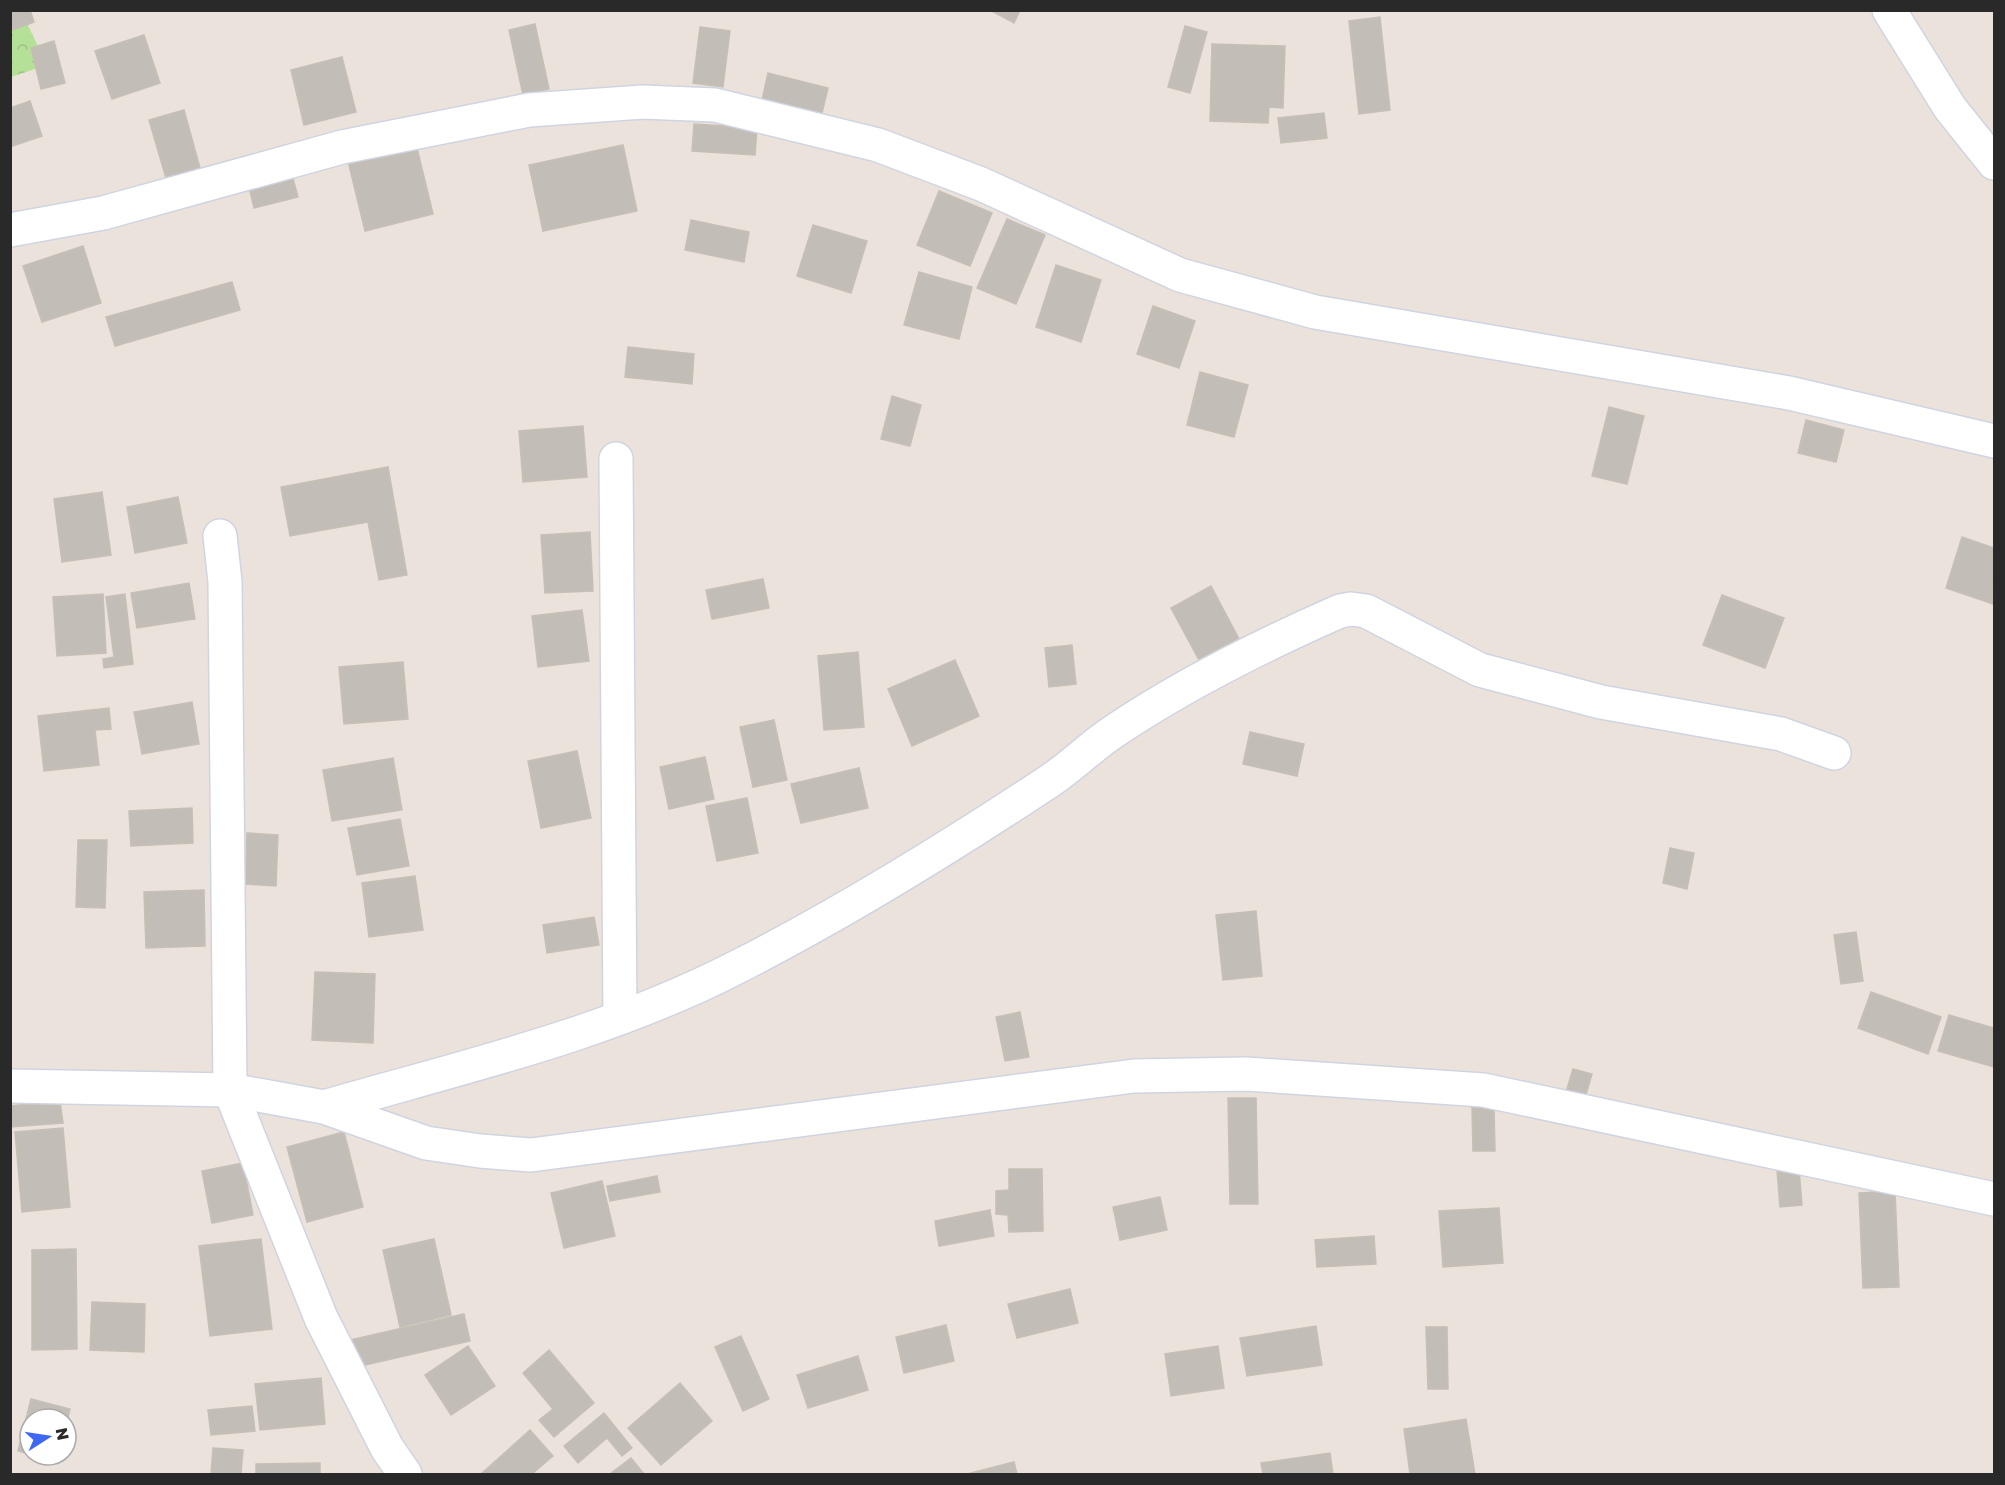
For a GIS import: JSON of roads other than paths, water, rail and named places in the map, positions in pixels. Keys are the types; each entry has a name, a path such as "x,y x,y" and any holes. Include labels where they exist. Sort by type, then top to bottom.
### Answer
{"street":[{"path":"1888,10 1950,108 1995,163"},
{"path":"10,230 103,213 342,147 519,111 642,102 715,105 878,145 981,184 1180,275 1315,312 1789,393 1995,441"},
{"path":"616,459 620,1017"},
{"path":"220,536 225,582 230,1090 321,1318 387,1448 405,1474"},
{"path":"324,1107 562,1038 620,1017 733,970 806,930 1048,783 1132,721 1241,659 1340,611 1366,611 1480,670 1601,702 1781,734 1834,753"},
{"path":"10,1086 230,1090 324,1107 426,1143 480,1151 531,1155 1134,1076 1246,1074 1483,1090 1995,1199"}]}
